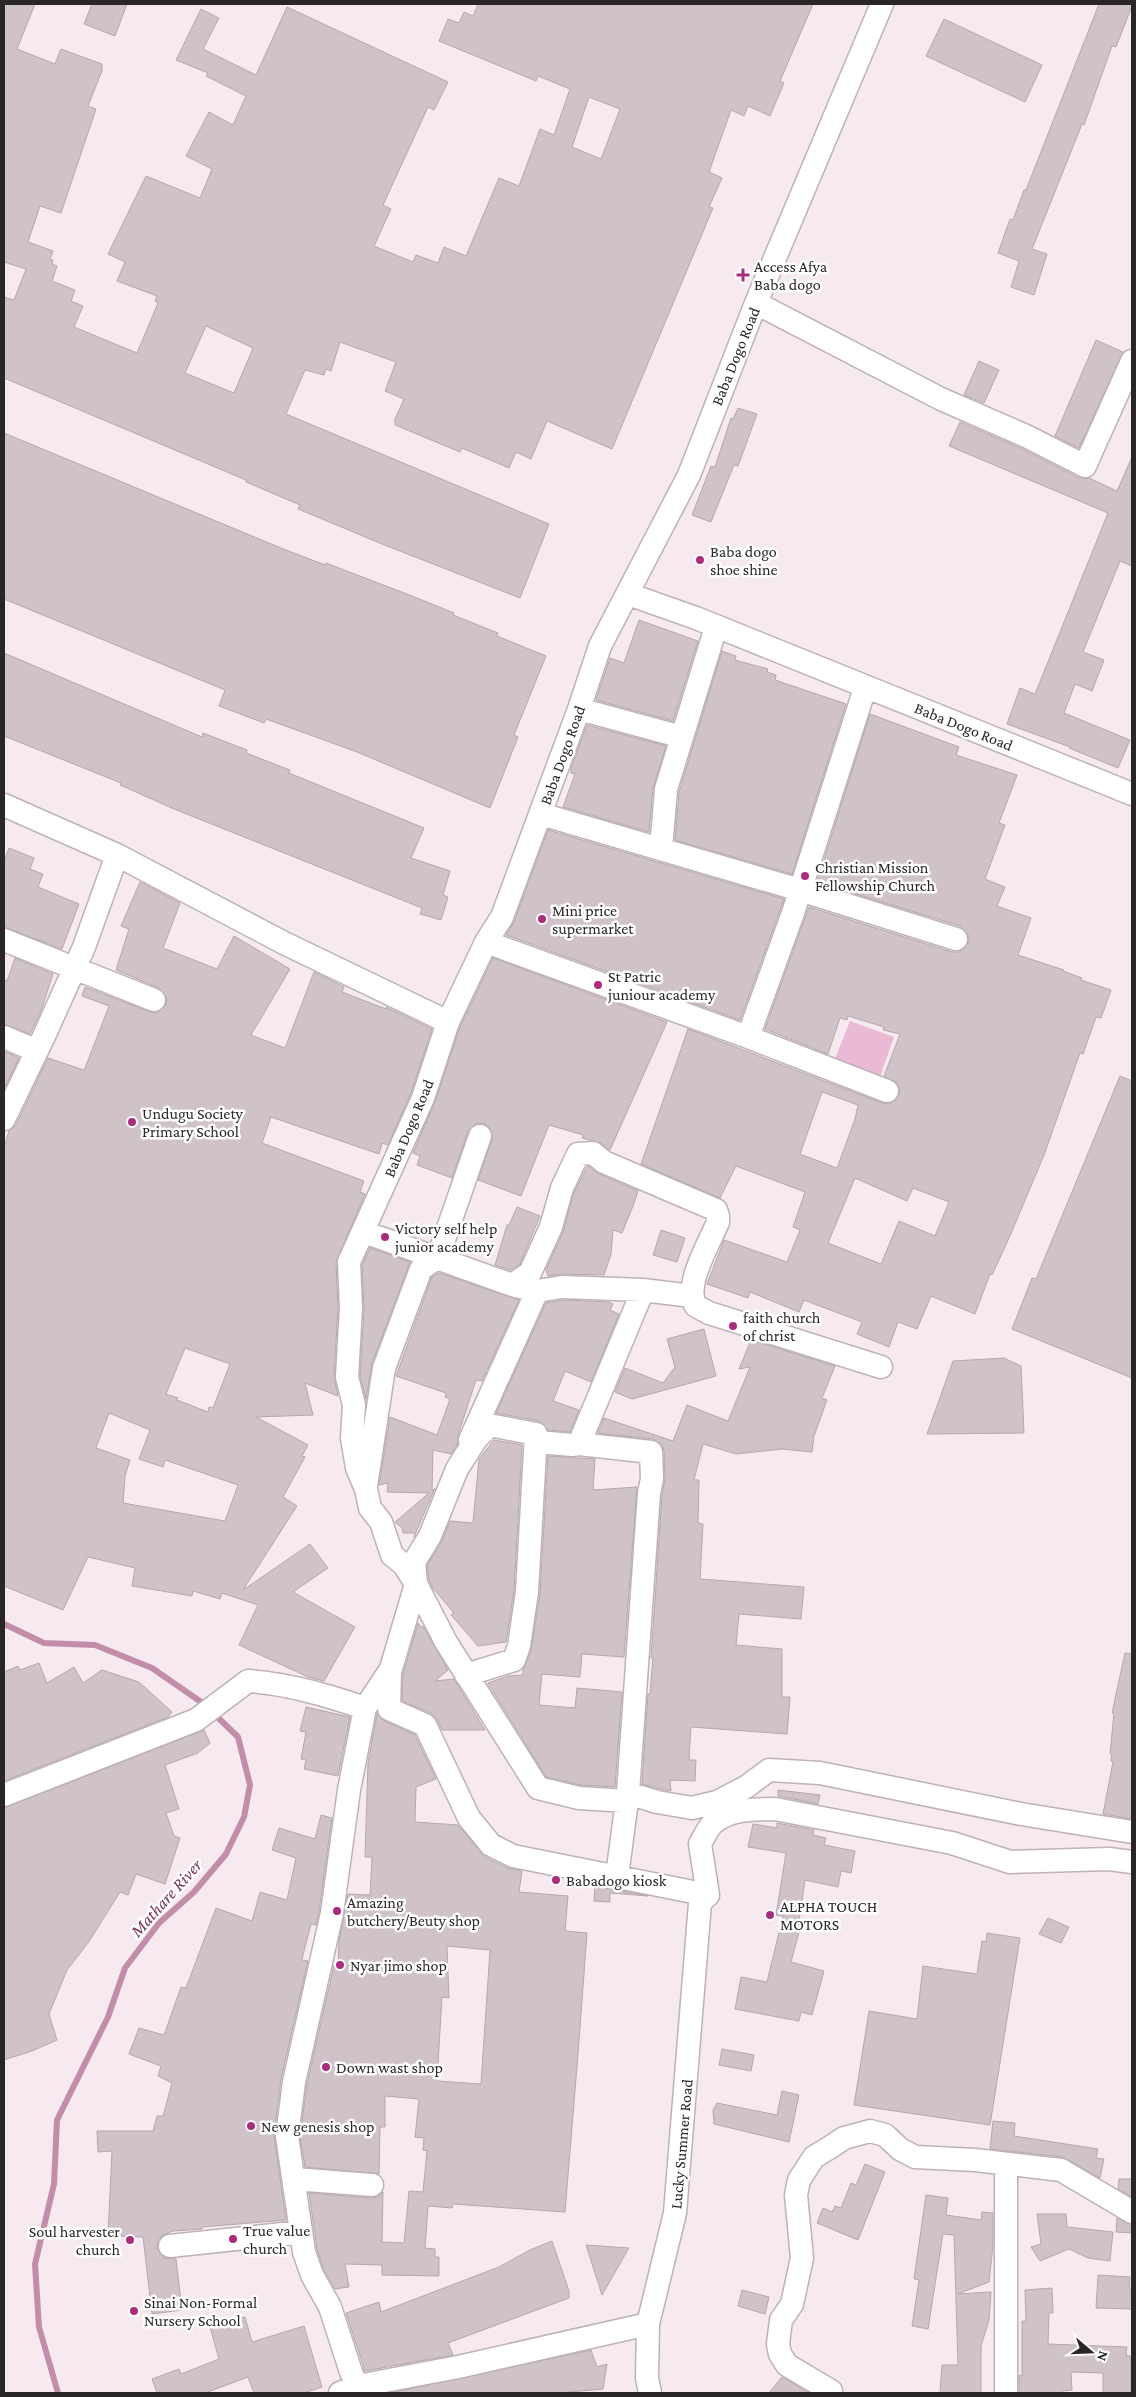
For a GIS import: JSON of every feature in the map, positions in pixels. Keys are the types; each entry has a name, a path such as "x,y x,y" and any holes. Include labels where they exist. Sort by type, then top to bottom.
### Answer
{"street":[{"name":"Baba Dogo Road","path":"882,4 756,304 689,475 600,646 541,814 502,916 486,942 448,1022 422,1098 364,1232 349,1262 351,1308 347,1377 354,1405 352,1438 356,1468 366,1488 370,1508 381,1522 392,1555 404,1565 416,1584 466,1675 538,1788 579,1798 627,1797 692,1808 717,1802 746,1787 770,1770 796,1770 820,1772 1021,1814 1132,1832"},
{"path":"756,304 941,399 1026,436 1085,466 1132,361"},
{"name":"Baba Dogo Road","path":"628,594 716,627 1132,794"},
{"path":"661,849 666,789 716,627"},
{"path":"748,1037 800,890 865,688"},
{"path":"579,709 682,737"},
{"path":"4,805 116,855 284,943 448,1022"},
{"path":"541,814 800,890 956,939"},
{"path":"4,1119 75,967 116,855"},
{"path":"4,940 154,1000"},
{"path":"486,942 748,1037 887,1092"},
{"path":"4,1037 37,1051"},
{"path":"366,1488 384,1368 421,1269 438,1256 480,1136"},
{"path":"512,1285 530,1273 550,1227 562,1188 578,1154 593,1153 604,1162 633,1172 716,1210 718,1222 698,1268 692,1296 696,1306 709,1312 880,1367"},
{"path":"364,1232 438,1256 512,1285 537,1291 562,1286 643,1290 692,1296"},
{"path":"579,1444 643,1290"},
{"path":"537,1291 457,1469 430,1536 414,1562 416,1584 390,1672 389,1709 425,1725 470,1818 491,1845 513,1856 708,1895 700,1844 712,1824 733,1813 757,1809 775,1809 952,1843 1010,1862 1109,1858 1132,1862"},
{"path":"457,1469 476,1440 487,1428 494,1426 536,1434"},
{"path":"536,1434 538,1442 579,1444 651,1452 652,1479 649,1493 627,1797 618,1876"},
{"path":"466,1675 514,1660 519,1646 527,1592 536,1434"},
{"path":"390,1672 365,1708 349,1790 332,1913 294,2082 287,2136 304,2252 312,2274 330,2308 351,2372 353,2391 648,2324"},
{"path":"4,1795 196,1720 248,1681 277,1683 323,1694 365,1708"},
{"name":"Lucky Summer Road","path":"650,2393 647,2378 648,2324 675,2212 691,2035 691,2011 700,1903 708,1895"},
{"path":"831,2391 787,2365 780,2354 778,2344 781,2320 792,2304 802,2258 796,2195 799,2180 814,2157 844,2138 870,2131 885,2135 900,2149 915,2157 975,2160 1062,2170 1132,2212"},
{"path":"1006,2165 1006,2393"},
{"path":"294,2179 372,2185"},
{"path":"170,2246 300,2232"}],"shaded area":[{"path":"850,1021 894,1037 878,1082 833,1064"}],"building":[{"path":"4,4 35,4 17,49 55,64 61,49 102,64 102,71 88,106 96,109 61,213 40,206 28,242 53,251 50,259 53,260 52,264 57,266 52,281 75,290 71,301 83,306 74,327 137,353 158,303 155,301 157,296 117,281 125,262 108,254 146,176 200,198 212,169 186,156 209,112 233,125 246,96 206,76 208,73 176,60 201,9 219,18 203,49 256,75 287,7 448,82 434,110 428,107 383,205 391,209 374,246 413,262 416,255 438,263 444,247 466,256 499,178 519,186 540,129 554,135 570,89 538,76 536,81 439,41 448,19 459,23 464,12 473,16 478,4 813,4 780,81 784,83 770,116 748,106 744,116 731,110 709,172 722,178 709,207 713,208 612,449 547,421 531,459 516,452 509,468 462,448 460,452 395,425 395,419 404,399 385,391 396,362 340,342 331,371 326,369 324,375 305,370 286,414 549,524 520,598 298,509 300,505 246,482 246,480 4,378 4,297 14,300 26,269 4,262","holes":["589,97 620,109 601,159 572,147","206,326 253,348 234,393 185,373"]},
{"path":"92,4 127,4 115,36 84,24"},
{"path":"1099,4 1132,4 1132,6 1116,47 1112,46 1084,125 1082,124 1032,249 1047,254 1034,295 1011,287 1019,261 998,253 1010,219 1013,220 1024,190 1026,190"},
{"path":"944,19 1042,65 1025,102 926,56"},
{"path":"1096,340 1123,352 1079,448 1055,436"},
{"path":"979,361 999,370 984,403 964,395"},
{"path":"738,408 757,414 738,466 734,465 711,522 692,515 711,466 715,467 731,418 733,419"},
{"path":"960,422 1020,448 1079,478 1089,478 1117,491 1132,457 1132,566 1120,561 1083,652 1104,660 1092,691 1075,684 1064,713 1130,740 1118,768 1070,747 1007,724 1020,688 1035,694 1108,513 949,446"},
{"path":"4,433 281,548 325,565 326,563 454,613 453,615 498,633 497,636 546,656 514,735 518,737 490,808 357,752 266,719 264,723 219,706 225,690 4,599"},
{"path":"639,620 698,641 673,721 596,700 610,658 624,663"},
{"path":"722,651 736,656 735,660 768,669 767,672 776,675 775,680 846,704 792,874 675,840 679,792"},
{"path":"4,653 202,737 203,733 247,750 246,753 290,770 289,773 424,828 411,858 450,871 443,895 448,897 441,920 420,914 422,908 174,809 120,785 121,783 4,736"},
{"path":"870,714 959,747 956,755 1017,775 999,823 1005,825 985,879 1005,887 997,906 1031,918 1018,955 1064,970 1082,978 1081,980 1111,990 1101,1018 1096,1017 1083,1054 1080,1053 1044,1155 1010,1236 992,1275 990,1274 975,1314 931,1296 917,1329 898,1322 889,1347 857,1334 862,1322 804,1300 799,1312 750,1292 748,1298 707,1284 724,1240 787,1262 800,1230 793,1227 805,1192 736,1166 720,1198 641,1164 688,1029 882,1103 889,1104 899,1096 900,1089 897,1083 884,1076 900,1034 883,1030 884,1027 848,1016 847,1020 840,1018 828,1054 765,1029 809,907 952,952 959,952 968,943 969,936 960,926 817,882","holes":["822,1092 858,1105 855,1119 837,1168 800,1154","855,1178 907,1201 913,1188 949,1202 935,1236 899,1221 881,1264 828,1243"]},
{"path":"587,725 666,746 653,788 649,832 563,807 575,774 571,773 571,768"},
{"path":"548,830 784,899 740,1020 506,935 514,922"},
{"path":"9,848 34,858 30,869 43,874 38,887 79,904 62,949 4,927 4,861"},
{"path":"140,882 180,903 163,948 217,969 234,936 290,969 251,1035 285,1048 314,972 344,987 342,992 386,1009 386,1007 432,1029 411,1093 388,1145 382,1143 379,1154 271,1117 262,1143 364,1181 360,1192 365,1194 336,1262 338,1308 334,1377 338,1396 305,1383 313,1415 256,1417 308,1445 302,1456 305,1457 283,1497 297,1506 243,1590 310,1544 328,1568 293,1592 355,1627 324,1681 308,1677 239,1645 258,1605 222,1593 220,1599 193,1591 192,1596 132,1586 135,1568 88,1557 63,1610 4,1586 4,1147 9,1131 16,1125 48,1058 84,1070 109,1006 82,996 85,987 150,1012 156,1013 166,1005 167,998 159,988 116,970 129,929 121,926","holes":["185,1348 230,1364 213,1408 209,1407 208,1412 166,1394","109,1413 150,1430 139,1459 163,1467 165,1460 238,1485 225,1521 123,1503 125,1476 130,1460 96,1448"]},
{"path":"15,958 53,974 41,1011 30,1034 4,1024 4,980 7,981"},
{"path":"493,958 667,1022 610,1150 601,1143 582,1138 583,1135 549,1125 521,1196 478,1180 492,1140 490,1128 485,1124 477,1123 468,1131 452,1178 417,1165 420,1156 413,1153 435,1102 460,1027"},
{"path":"4,1051 19,1058 4,1089"},
{"path":"1120,1076 1132,1081 1132,1378 1012,1329 1032,1278 1036,1279"},
{"path":"589,1166 599,1174 638,1191 633,1206 622,1233 613,1230 611,1254 604,1275 562,1274 548,1276 546,1270 563,1232 574,1192"},
{"path":"517,1207 540,1216 520,1264 510,1270 495,1265 507,1225 509,1225"},
{"path":"661,1230 685,1238 677,1262 653,1255"},
{"path":"370,1248 410,1262 372,1363 366,1399 360,1376 364,1309 362,1265"},
{"path":"439,1273 519,1300 482,1381 476,1380 458,1435 458,1443 451,1454 433,1450 432,1491 435,1488 414,1537 415,1533 403,1533 402,1528 395,1522 429,1493 387,1492 388,1483 379,1485 390,1417 437,1435 450,1399 445,1397 446,1393 396,1376 432,1277"},
{"path":"563,1300 609,1302 613,1304 610,1310 619,1314 591,1382 565,1371 553,1401 579,1410 570,1432 548,1430 539,1421 496,1413 546,1303"},
{"path":"704,1329 716,1376 632,1399 615,1392 625,1368 663,1383 675,1367 667,1339"},
{"path":"751,1340 835,1366 822,1398 827,1400 814,1436 812,1452 782,1449 736,1454 703,1444 694,1480 699,1480 698,1523 703,1524 700,1579 804,1587 801,1619 739,1614 736,1645 782,1649 782,1697 790,1697 787,1734 691,1727 689,1760 696,1760 695,1781 670,1780 671,1791 660,1789 642,1784 648,1694 650,1694 653,1658 651,1658 662,1495 665,1479 664,1451 662,1445 653,1439 598,1433 604,1418 673,1441 687,1405 728,1421 750,1367 739,1369"},
{"path":"1004,1358 1021,1366 1024,1433 927,1434 953,1361"},
{"path":"494,1440 522,1445 514,1591 506,1642 478,1646 451,1615 454,1613 432,1587 427,1565 441,1543 450,1521 473,1523 479,1459"},
{"path":"548,1456 595,1459 593,1490 637,1487 624,1657 582,1654 580,1677 542,1674 539,1705 575,1708 577,1688 622,1692 615,1787 581,1785 546,1777 488,1683 508,1676 523,1675 523,1670 531,1650 540,1593"},
{"path":"418,1623 421,1627 423,1626 448,1670 435,1681 454,1679 485,1730 442,1730 437,1719 431,1713 402,1701 403,1674"},
{"path":"1125,1653 1132,1654 1132,1819 1103,1814 1113,1762 1111,1761 1112,1754 1110,1754 1114,1713 1112,1713"},
{"path":"39,1663 47,1683 74,1667 83,1683 102,1670 139,1682 172,1712 168,1717 4,1781 4,1672 18,1666 20,1670"},
{"path":"306,1707 350,1717 338,1776 304,1769 306,1760 301,1759 306,1732 300,1731"},
{"path":"377,1714 384,1721 415,1735 436,1779 416,1787 415,1822 458,1825 485,1857 507,1868 522,1871 519,1892 568,1896 565,1931 587,1933 565,2212 453,2204 452,2208 428,2206 425,2248 435,2249 435,2257 439,2257 439,2276 382,2275 382,2265 345,2264 349,2287 335,2289 324,2270 317,2249 309,2193 371,2198 378,2197 383,2192 382,2242 404,2243 409,2191 423,2192 427,2151 423,2150 424,2138 415,2137 419,2099 385,2096 385,2127 380,2127 379,2174 305,2167 300,2136 307,2084 334,1965 338,1966 339,1941 348,1894 370,1895 372,1857 365,1857 368,1763","holes":["447,1946 490,1950 481,2084 437,2081 442,1997 449,1998"]},
{"path":"204,1730 210,1743 198,1753 165,1765 179,1809 166,1813 174,1836 180,1838 165,1884 136,1874 128,1895 120,1892 88,1943 67,1970 49,2014 57,2040 4,2060 4,1808"},
{"path":"778,1790 820,1795 818,1804 778,1796"},
{"path":"321,1815 332,1818 319,1911 316,1925 311,1924 303,1955 302,1960 308,1961 281,2079 274,2135 286,2220 202,2227 202,2229 173,2231 163,2235 158,2240 157,2248 164,2258 176,2259 182,2310 152,2314 143,2237 108,2236 112,2151 98,2152 97,2131 153,2131 157,2116 163,2116 172,2083 158,2076 161,2066 129,2054 139,2028 164,2035 181,1987 186,1988 216,1908 252,1921 260,1892 287,1900 296,1858 272,1850 279,1828 315,1839"},
{"path":"777,1823 814,1830 813,1835 826,1838 824,1845 855,1851 851,1873 841,1871 838,1887 805,1880 798,1928 800,1929 791,1962 824,1971 812,2015 801,2012 799,2021 735,2009 741,1977 767,1982 783,1916 776,1915 786,1853 748,1847 753,1824 777,1828"},
{"path":"595,1886 648,1896 610,1893 610,1902 594,1901"},
{"path":"1048,1918 1069,1927 1061,1943 1039,1934"},
{"path":"987,1933 1020,1938 990,2125 854,2105 869,2011 917,2019 923,1966 977,1974 982,1941 986,1942"},
{"path":"722,2049 754,2055 751,2071 719,2065"},
{"path":"782,2091 799,2095 789,2142 714,2124 713,2110 717,2103 777,2115"},
{"path":"993,2121 1015,2123 1014,2136 1098,2149 1096,2158 1104,2159 1100,2178 1063,2157 990,2149"},
{"path":"865,2164 885,2172 858,2240 817,2223 823,2208 832,2212 835,2206 841,2208 851,2183 856,2185"},
{"path":"1119,2179 1132,2179 1132,2197 1118,2189"},
{"path":"926,2195 948,2198 946,2215 981,2220 982,2212 993,2213 993,2246 989,2282 958,2294 991,2292 989,2320 981,2346 981,2393 940,2393 942,2365 958,2365 954,2235 943,2234 928,2329 912,2326 919,2280 914,2279"},
{"path":"1037,2214 1066,2214 1067,2227 1113,2232 1110,2261 1088,2258 1069,2249 1040,2261 1031,2247 1041,2244"},
{"path":"1117,2218 1132,2225 1132,2233 1116,2232"},
{"path":"552,2241 569,2291 569,2298 448,2343 453,2355 365,2371 346,2313 379,2302 381,2312 499,2267 530,2250"},
{"path":"586,2245 629,2248 602,2295"},
{"path":"1098,2275 1130,2277 1129,2288 1132,2288 1132,2309 1096,2308"},
{"path":"1052,2288 1053,2313 1049,2313 1048,2344 1127,2347 1126,2356 1131,2356 1131,2393 1103,2393 1103,2373 1071,2372 1072,2390 1063,2391 1063,2393 1019,2393 1019,2375 1022,2376 1022,2321 1026,2321 1025,2290"},
{"path":"742,2290 769,2297 765,2314 738,2306"},
{"path":"245,2317 252,2342 304,2326 322,2387 304,2393 254,2393 248,2377 205,2393 157,2393 152,2379 179,2369 181,2374 219,2359 210,2327"},
{"path":"591,2350 597,2367 607,2364 603,2389 559,2393 390,2393"},
{"path":"782,2377 809,2393 769,2393"}],"waterway":[{"name":"Mathare River","path":"4,1624 44,1643 95,1645 152,1668 204,1704 238,1737 250,1785 244,1817 226,1854 194,1892 159,1923 125,1968 108,2017 57,2120 54,2184 35,2264 39,2327 58,2393"}],"place":[{"name":"Access Afya Baba dogo","path":"743,275"},
{"name":"Baba dogo shoe shine","path":"700,560"},
{"name":"Christian Mission Fellowship Church","path":"805,876"},
{"name":"Mini price supermarket","path":"542,919"},
{"name":"St Patric juniour academy","path":"598,985"},
{"name":"Undugu Society Primary School","path":"132,1122"},
{"name":"Victory self help junior academy","path":"385,1237"},
{"name":"faith church of christ","path":"733,1326"},
{"name":"Babadogo kiosk","path":"556,1880"},
{"name":"Amazing butchery/Beuty shop","path":"337,1911"},
{"name":"ALPHA TOUCH MOTORS","path":"770,1915"},
{"name":"Nyar jimo shop","path":"340,1965"},
{"name":"Down wast shop","path":"326,2067"},
{"name":"New genesis shop","path":"251,2126"},
{"name":"True value church","path":"233,2239"},
{"name":"Soul harvester church","path":"130,2240"},
{"name":"Sinai Non-Formal Nursery School","path":"134,2311"}]}
